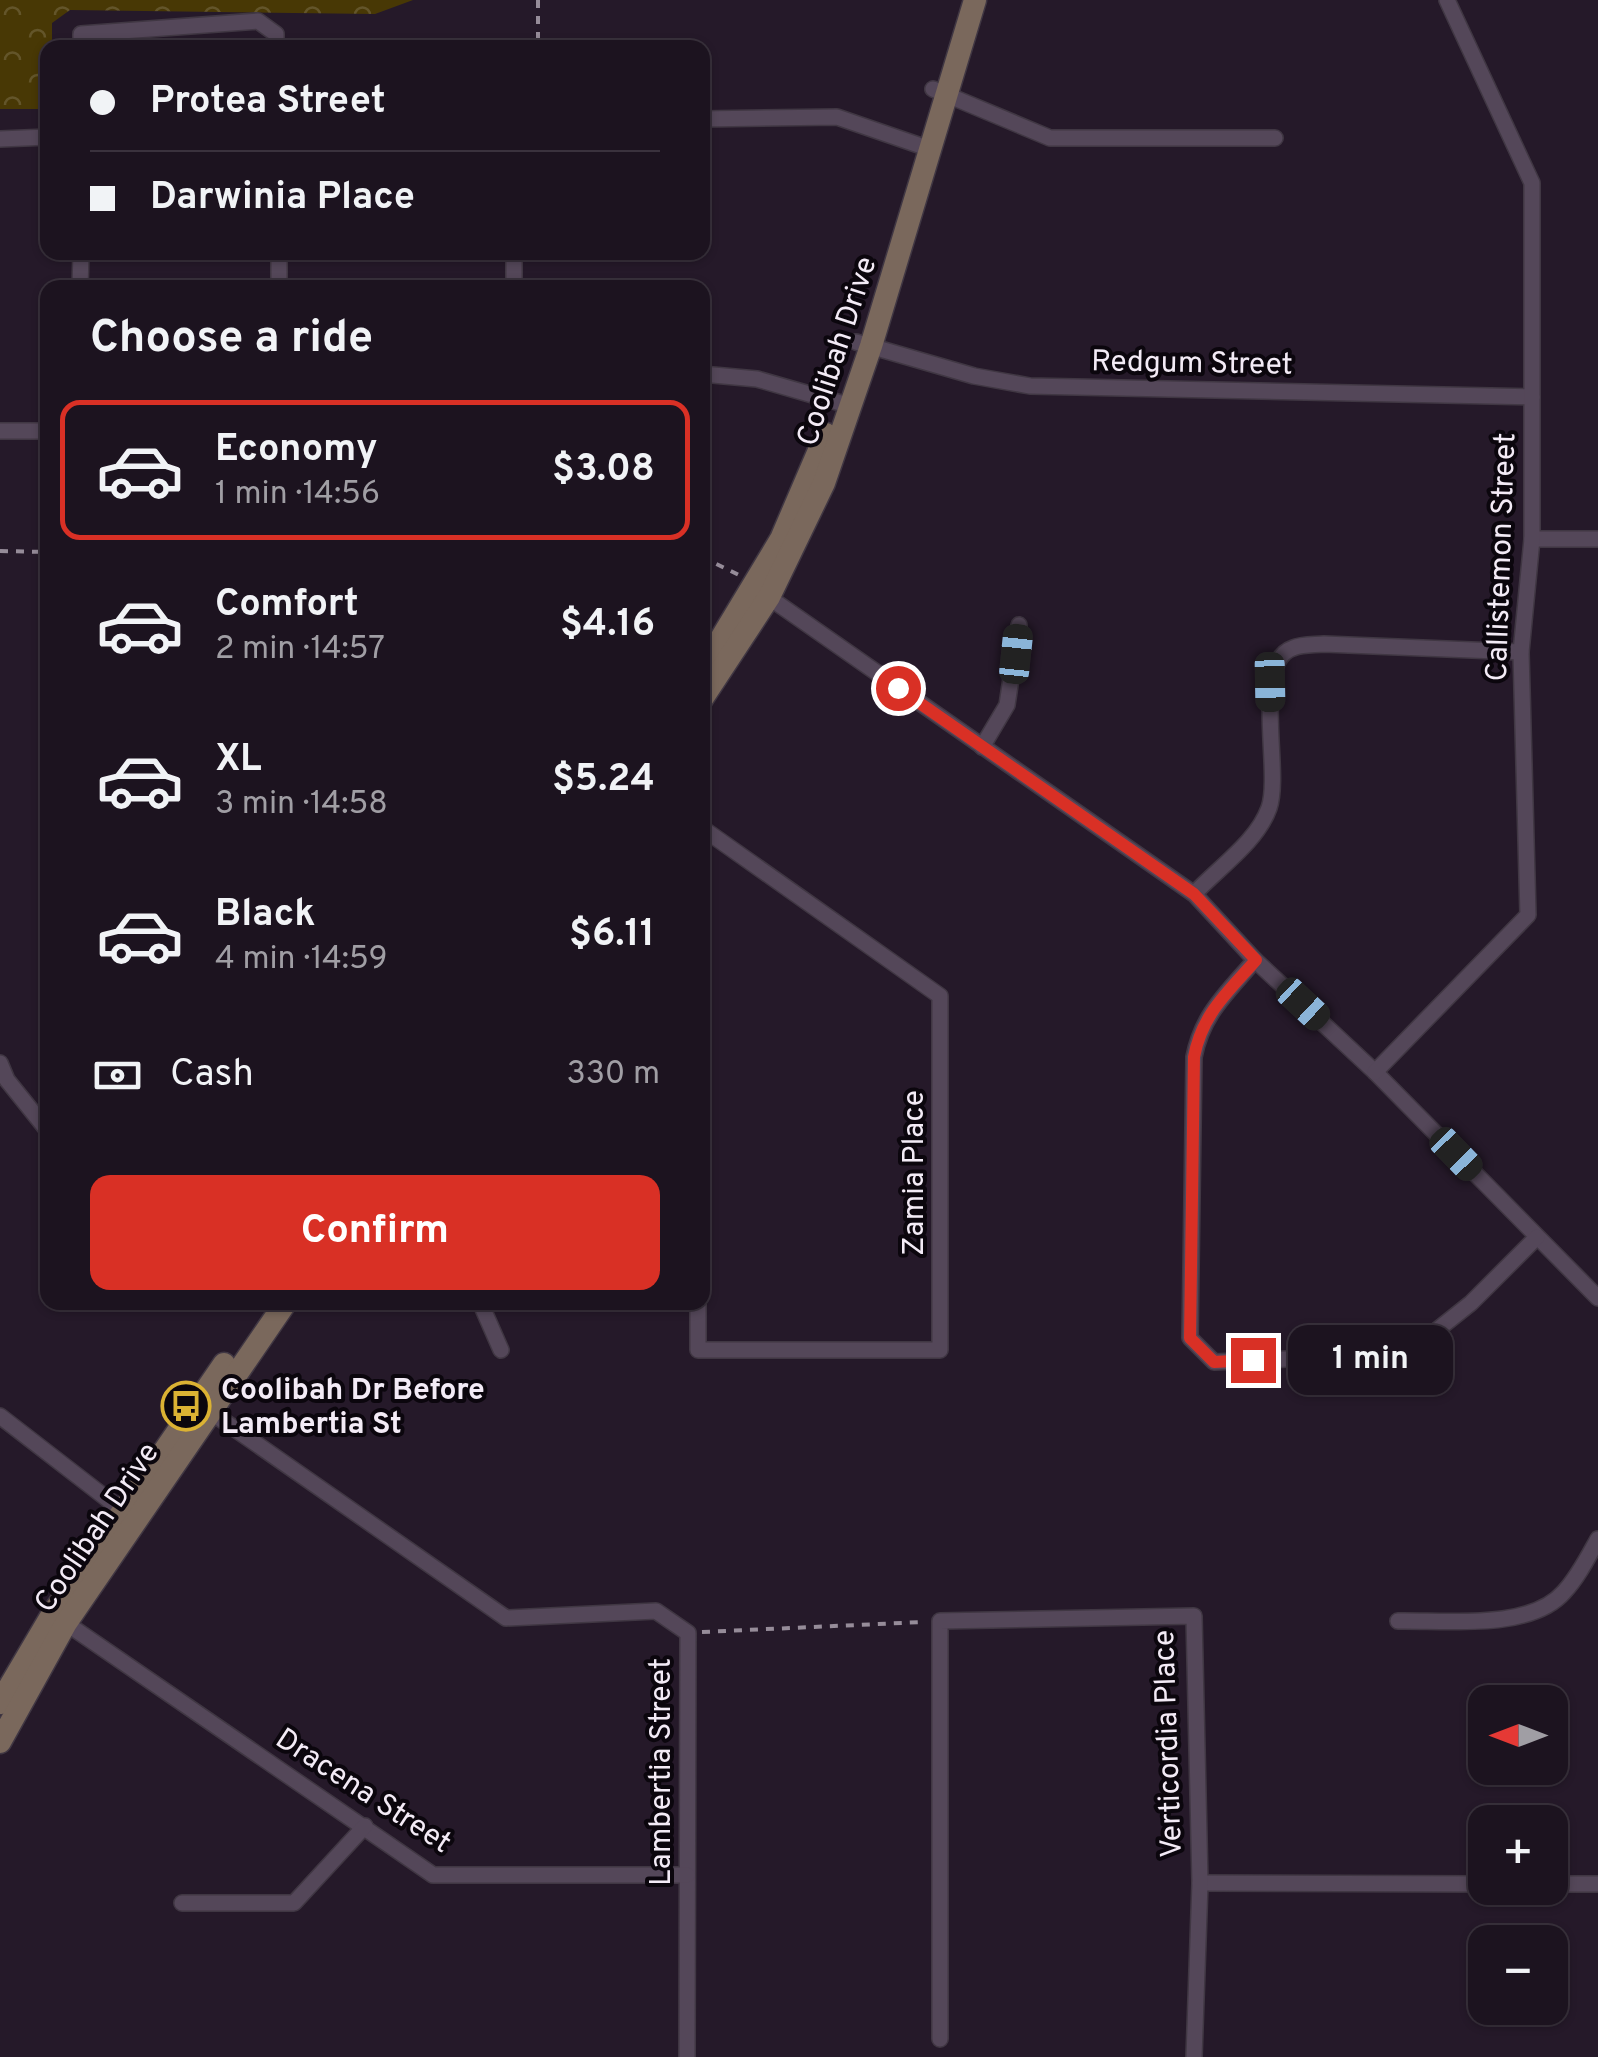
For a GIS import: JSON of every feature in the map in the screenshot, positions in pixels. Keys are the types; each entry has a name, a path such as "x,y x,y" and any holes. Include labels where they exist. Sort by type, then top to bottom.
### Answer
{"main road":[{"name":"Coolibah Drive","path":"710,674 762,592 844,404 939,92 960,0"},
{"name":"Coolibah Drive","path":"939,92 975,0"},
{"name":"Coolibah Drive","path":"0,1742 3,1712 60,1618 273,1310"}],"street":[{"name":"Callistemon Street","path":"1375,1072 1528,916 1521,652 1532,539 1532,183 1447,0"},
{"path":"82,40 82,34 258,21 276,34 276,40"},
{"path":"939,92 1050,138 1274,138"},
{"path":"710,119 837,118 923,147"},
{"path":"0,139 40,138"},
{"name":"Redgum Street","path":"864,344 974,376 1030,386 1532,397"},
{"path":"710,375 758,379 844,404"},
{"path":"0,431 40,431"},
{"path":"1532,539 1598,538"},
{"path":"762,592 1194,894 1598,1298"},
{"path":"982,748 1006,706 1018,625"},
{"path":"1194,894 1256,831 1268,811 1274,768 1270,682 1285,652 1294,647 1324,644 1521,652"},
{"name":"Zamia Place","path":"698,1310 698,1350 940,1350 940,996 710,834"},
{"path":"1256,960 1206,1017 1198,1033 1194,1057 1190,1338 1214,1362 1408,1354 1471,1303 1536,1237"},
{"path":"0,1062 7,1080 40,1121"},
{"path":"484,1310 501,1350"},
{"name":"Lambertia Street","path":"204,1408 506,1618 656,1611 688,1632 687,2057"},
{"path":"0,1416 129,1516"},
{"path":"1398,1621 1492,1620 1542,1610 1563,1594 1598,1539"},
{"name":"Verticordia Place","path":"940,1621 1194,1616 1200,1883 1194,2057"},
{"name":"Dracena Street","path":"60,1618 433,1876 687,1876"},
{"path":"940,1621 940,2039"},
{"path":"182,1902 294,1902 365,1826"},
{"path":"1200,1883 1468,1884"},
{"path":"1568,1884 1598,1884"}],"path":[{"path":"538,0 538,40"},
{"path":"0,551 40,552"},
{"path":"710,562 762,592"},
{"path":"688,1632 940,1621"}],"green space":[{"path":"0,0 413,0 375,14 70,10 52,23 52,40 40,40 40,109 0,109"}],"place":[{"name":"Coolibah Dr Before Lambertia St","path":"186,1406"}],"route":[{"path":"898,688 1194,894 1256,960 1206,1017 1198,1033 1189,1224 1190,1338 1214,1362 1253,1360"}]}
